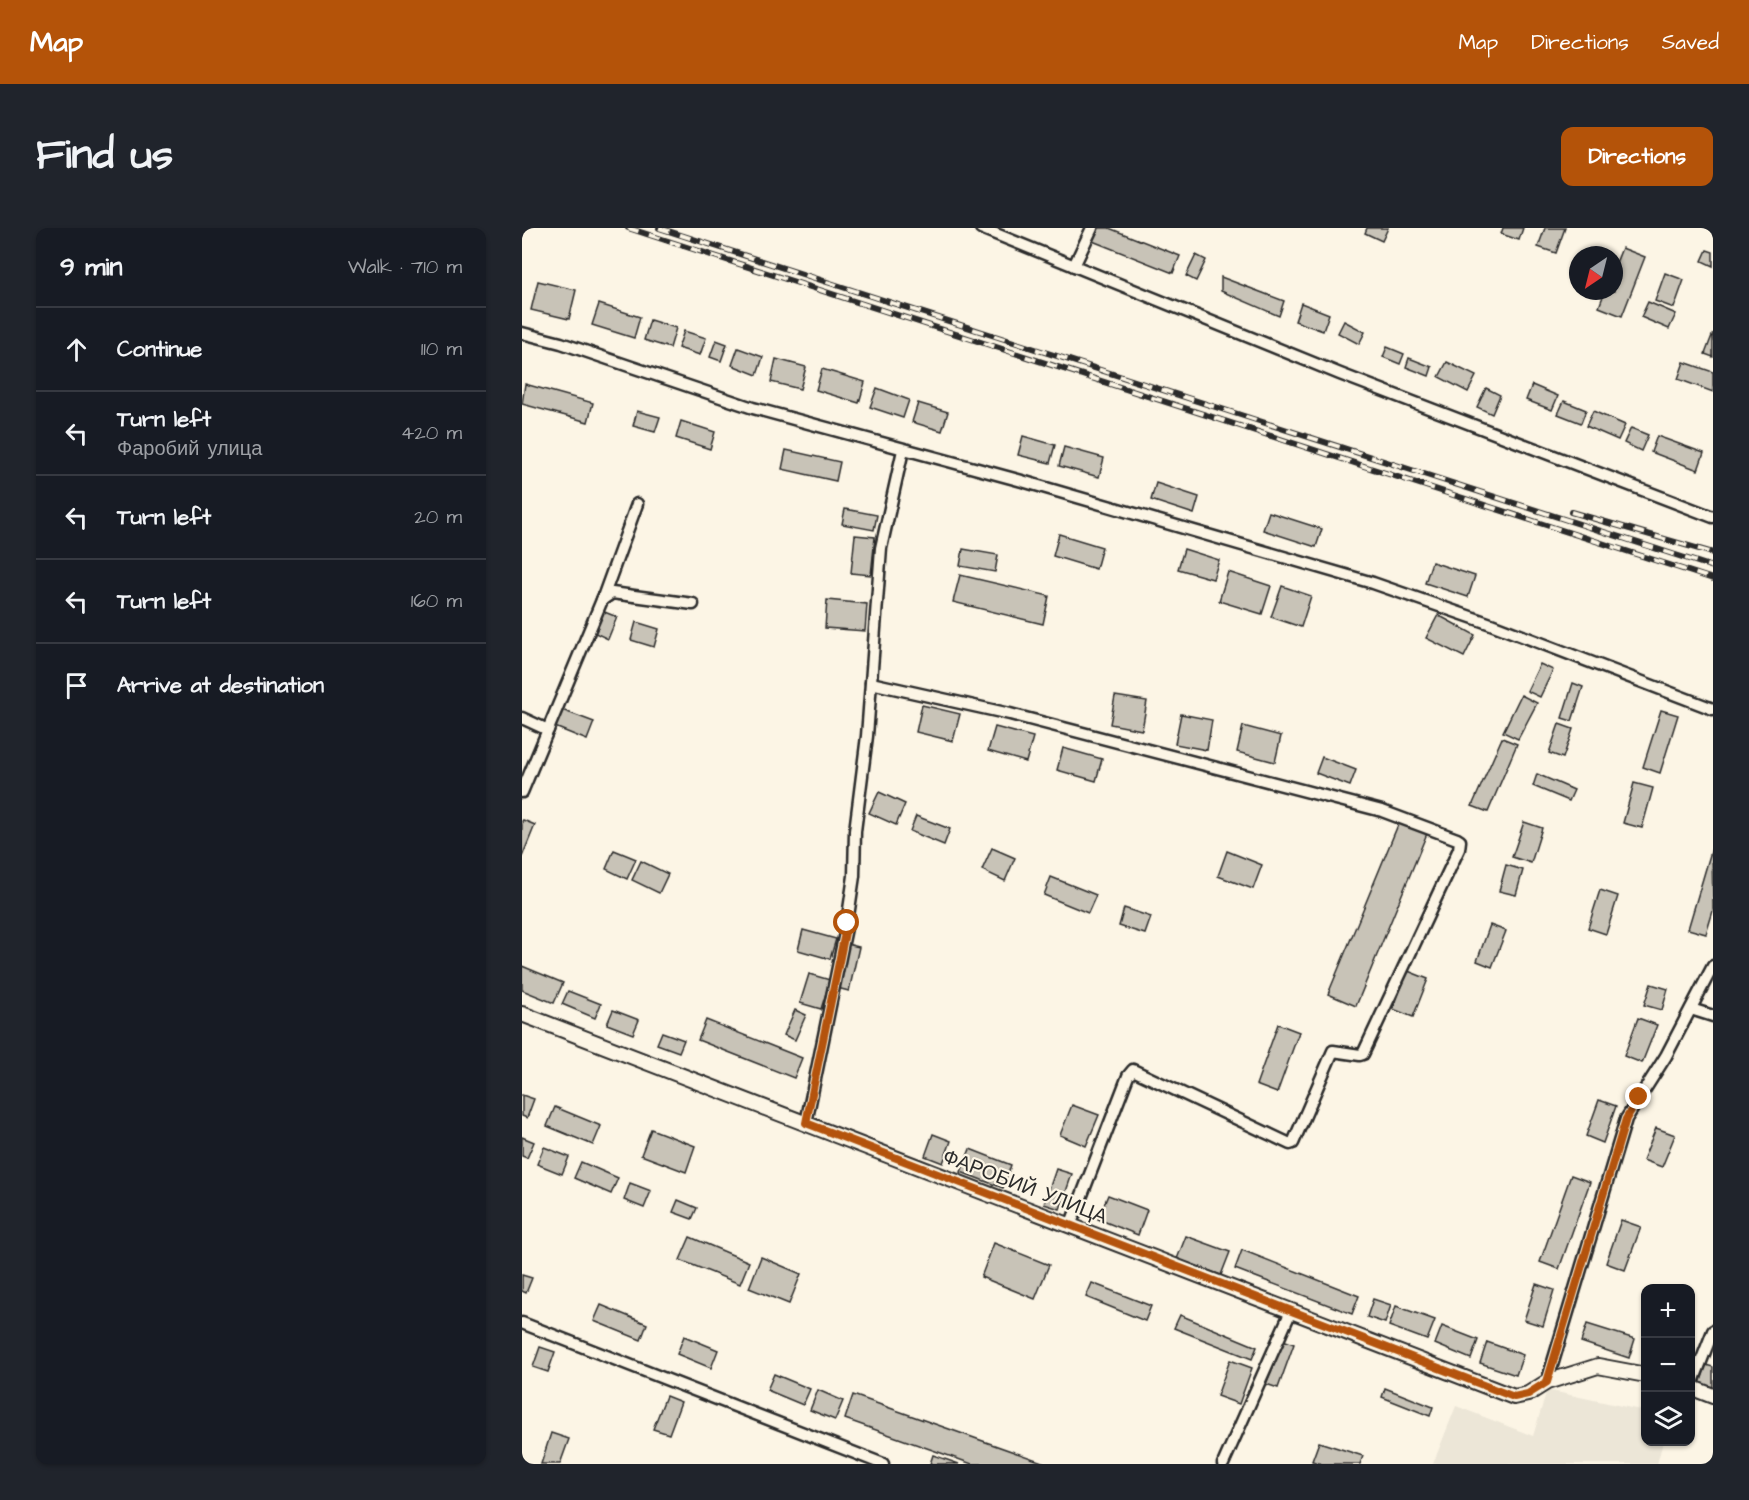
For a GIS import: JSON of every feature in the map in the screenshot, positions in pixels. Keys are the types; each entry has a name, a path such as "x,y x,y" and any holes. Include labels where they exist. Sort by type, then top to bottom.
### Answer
{"street":[{"path":"981,228 1340,374 1713,517"},
{"path":"1074,266 1092,228"},
{"path":"522,333 561,343 753,408 1022,481 1373,583 1491,624 1713,709"},
{"path":"806,1123 847,923 854,876 855,831 867,736 881,548 903,450"},
{"path":"522,792 602,600 638,504"},
{"path":"602,600 612,593 693,604"},
{"path":"871,683 1010,714 1382,811 1460,842 1459,849 1363,1054 1333,1051 1293,1143 1290,1144 1133,1070 1128,1076 1070,1226"},
{"path":"522,718 548,729"},
{"path":"1547,1382 1626,1119 1666,1056 1713,966"},
{"path":"1691,1009 1713,1016"},
{"name":"ФАРОБИЙ УЛИЦА","path":"522,1014 1514,1397 1528,1394 1547,1382"},
{"path":"1223,1464 1290,1311"},
{"path":"522,1323 883,1464"},
{"path":"1695,1377 1713,1331"},
{"path":"1547,1382 1598,1366 1641,1374"},
{"path":"1695,1389 1713,1396"}],"shaded area":[{"path":"1547,1390 1641,1410 1641,1446 1662,1446 1657,1464 1433,1464 1456,1406 1533,1436"}],"building":[{"path":"1094,228 1109,228 1180,256 1173,273 1090,240"},
{"path":"1367,228 1388,228 1382,241 1365,233"},
{"path":"1503,228 1523,228 1519,240 1501,234"},
{"path":"1545,228 1565,228 1556,253 1538,247"},
{"path":"1623,248 1645,257 1622,316 1599,307 1602,300 1623,300"},
{"path":"1707,250 1713,252 1713,266 1702,261"},
{"path":"1196,255 1206,260 1196,281 1186,276"},
{"path":"1665,273 1684,280 1674,308 1655,301"},
{"path":"1221,277 1284,301 1279,316 1221,291"},
{"path":"538,281 576,290 569,319 531,310"},
{"path":"1648,302 1676,314 1669,329 1641,317"},
{"path":"1301,303 1329,314 1323,331 1295,321"},
{"path":"599,304 640,317 634,338 592,325"},
{"path":"650,320 676,328 670,348 644,340"},
{"path":"1344,321 1365,332 1359,344 1338,333"},
{"path":"684,331 706,338 700,355 678,348"},
{"path":"1713,333 1713,357 1705,354"},
{"path":"716,340 727,344 721,361 710,357"},
{"path":"1387,347 1404,354 1400,364 1383,357"},
{"path":"738,348 763,357 757,375 732,365"},
{"path":"1409,358 1432,367 1429,376 1406,367"},
{"path":"776,359 806,367 800,389 771,382"},
{"path":"1447,362 1476,376 1468,392 1439,377"},
{"path":"1684,362 1713,372 1713,392 1678,379"},
{"path":"822,369 865,382 859,403 816,390"},
{"path":"525,384 593,403 588,422 522,404"},
{"path":"1532,385 1558,396 1552,410 1526,400"},
{"path":"877,388 909,400 903,418 870,407"},
{"path":"1486,388 1500,395 1492,414 1477,407"},
{"path":"1564,401 1586,410 1581,423 1558,414"},
{"path":"918,403 948,412 942,431 912,422"},
{"path":"637,411 660,417 655,432 633,426"},
{"path":"1593,411 1625,425 1618,440 1586,426"},
{"path":"681,421 715,432 710,449 676,438"},
{"path":"1631,428 1648,435 1641,451 1624,443"},
{"path":"1023,436 1055,445 1050,463 1018,455"},
{"path":"1657,436 1704,453 1698,470 1651,452"},
{"path":"1064,447 1104,458 1099,477 1059,466"},
{"path":"786,450 840,462 836,481 782,469"},
{"path":"1156,483 1199,497 1194,514 1151,500"},
{"path":"845,509 877,515 874,530 842,524"},
{"path":"1269,512 1322,529 1316,547 1263,530"},
{"path":"1059,534 1102,547 1096,569 1053,556"},
{"path":"855,535 875,537 871,575 851,573"},
{"path":"963,549 998,555 995,572 960,566"},
{"path":"1184,549 1219,560 1213,579 1178,569"},
{"path":"1432,562 1475,576 1468,597 1425,583"},
{"path":"1228,572 1271,586 1262,614 1219,601"},
{"path":"960,575 1049,596 1043,624 953,602"},
{"path":"1282,586 1311,596 1301,627 1271,617"},
{"path":"827,600 867,604 865,631 825,628"},
{"path":"602,611 617,617 608,639 593,632"},
{"path":"1438,615 1475,635 1464,657 1426,638"},
{"path":"636,622 659,629 654,647 631,640"},
{"path":"1540,664 1553,670 1540,697 1527,691"},
{"path":"1573,683 1583,687 1572,721 1562,718"},
{"path":"1521,695 1537,703 1518,739 1503,732"},
{"path":"1115,696 1147,701 1142,730 1110,724"},
{"path":"922,705 960,714 953,741 916,732"},
{"path":"562,710 594,722 587,740 555,727"},
{"path":"1661,710 1678,715 1660,773 1643,767"},
{"path":"1181,714 1212,720 1207,750 1175,744"},
{"path":"1559,724 1573,729 1563,758 1549,753"},
{"path":"1243,726 1281,736 1275,762 1237,752"},
{"path":"995,727 1033,737 1026,762 988,751"},
{"path":"1502,738 1517,744 1488,812 1472,806"},
{"path":"1063,748 1102,759 1096,781 1057,770"},
{"path":"1322,757 1356,770 1350,786 1316,773"},
{"path":"1537,774 1574,790 1569,801 1533,786"},
{"path":"1634,783 1653,788 1642,828 1623,823"},
{"path":"879,792 905,804 896,825 869,813"},
{"path":"916,816 950,829 944,845 910,831"},
{"path":"1400,820 1428,831 1356,1006 1328,994"},
{"path":"522,821 535,825 522,857"},
{"path":"1524,822 1542,828 1531,863 1512,857"},
{"path":"992,848 1015,858 1005,881 982,870"},
{"path":"1712,848 1713,911 1706,934 1688,929"},
{"path":"614,850 636,859 627,879 606,869"},
{"path":"1227,851 1262,865 1253,889 1218,876"},
{"path":"641,861 668,874 659,893 632,880"},
{"path":"1506,865 1523,870 1516,895 1499,891"},
{"path":"1051,877 1096,895 1088,913 1044,895"},
{"path":"1600,890 1618,896 1606,934 1588,928"},
{"path":"1124,908 1151,917 1145,934 1119,926"},
{"path":"1490,925 1506,931 1492,967 1477,961"},
{"path":"803,930 836,939 830,959 798,950"},
{"path":"847,944 859,947 849,991 837,988"},
{"path":"522,966 563,983 554,1003 522,990"},
{"path":"1408,971 1428,979 1413,1017 1393,1009"},
{"path":"809,974 830,980 821,1009 800,1003"},
{"path":"1651,984 1668,989 1662,1010 1644,1005"},
{"path":"568,991 601,1004 595,1018 562,1004"},
{"path":"613,1010 639,1020 633,1034 607,1024"},
{"path":"795,1010 806,1015 795,1040 784,1035"},
{"path":"1638,1018 1657,1025 1642,1063 1624,1056"},
{"path":"706,1020 802,1058 794,1078 698,1040"},
{"path":"1278,1024 1299,1032 1277,1093 1256,1085"},
{"path":"662,1032 684,1040 679,1052 657,1044"},
{"path":"522,1095 534,1099 527,1118 522,1116"},
{"path":"1599,1100 1616,1106 1603,1143 1586,1136"},
{"path":"1072,1105 1099,1115 1086,1146 1060,1135"},
{"path":"555,1107 601,1126 593,1145 547,1126"},
{"path":"1656,1128 1675,1135 1662,1167 1643,1160"},
{"path":"651,1129 695,1146 686,1172 641,1155"},
{"path":"933,1134 951,1141 943,1163 925,1156"},
{"path":"522,1137 534,1142 527,1158 522,1156"},
{"path":"544,1147 569,1157 562,1174 537,1164"},
{"path":"970,1149 1011,1165 1003,1188 961,1172"},
{"path":"581,1162 618,1178 611,1194 574,1178"},
{"path":"1056,1169 1072,1174 1060,1209 1044,1204"},
{"path":"1571,1175 1590,1182 1559,1269 1540,1262"},
{"path":"630,1183 651,1191 644,1208 624,1200"},
{"path":"1108,1195 1147,1210 1138,1235 1098,1219"},
{"path":"678,1200 697,1208 692,1219 673,1212"},
{"path":"1621,1220 1641,1227 1625,1270 1606,1263"},
{"path":"1186,1236 1230,1252 1221,1275 1177,1259"},
{"path":"690,1237 749,1262 740,1284 680,1260"},
{"path":"994,1243 1049,1265 1035,1299 981,1277"},
{"path":"1242,1250 1359,1296 1352,1314 1235,1269"},
{"path":"761,1257 801,1274 789,1304 749,1288"},
{"path":"522,1275 532,1278 526,1293 522,1291"},
{"path":"1092,1283 1151,1306 1145,1321 1086,1297"},
{"path":"1536,1284 1554,1290 1543,1326 1524,1320"},
{"path":"1373,1299 1391,1305 1385,1323 1367,1317"},
{"path":"601,1305 647,1324 641,1340 594,1321"},
{"path":"1396,1306 1435,1320 1427,1340 1389,1326"},
{"path":"1180,1315 1257,1347 1252,1359 1174,1328"},
{"path":"1587,1324 1635,1339 1629,1358 1581,1342"},
{"path":"1442,1326 1478,1340 1471,1359 1435,1344"},
{"path":"684,1336 718,1350 711,1368 677,1354"},
{"path":"1283,1340 1294,1344 1278,1388 1266,1384"},
{"path":"1487,1342 1523,1355 1516,1375 1480,1363"},
{"path":"540,1347 555,1352 548,1372 533,1367"},
{"path":"1230,1360 1252,1368 1239,1404 1217,1396"},
{"path":"1706,1365 1713,1367 1713,1388 1700,1384"},
{"path":"774,1374 810,1389 803,1405 767,1390"},
{"path":"1385,1388 1433,1407 1430,1416 1382,1397"},
{"path":"818,1390 843,1401 835,1420 810,1410"},
{"path":"853,1395 1048,1464 972,1464 845,1419"},
{"path":"666,1396 681,1402 669,1434 653,1429"},
{"path":"551,1433 569,1439 560,1464 541,1464"},
{"path":"1319,1442 1363,1456 1360,1464 1322,1464 1312,1461"},
{"path":"933,1455 959,1464 930,1464"}],"railway":[{"path":"628,228 1713,579"},
{"path":"659,228 1713,567"},
{"path":"1571,512 1713,553"}],"route":[{"path":"847,923 806,1123 1514,1397 1528,1394 1547,1382 1626,1119 1639,1097"}]}
